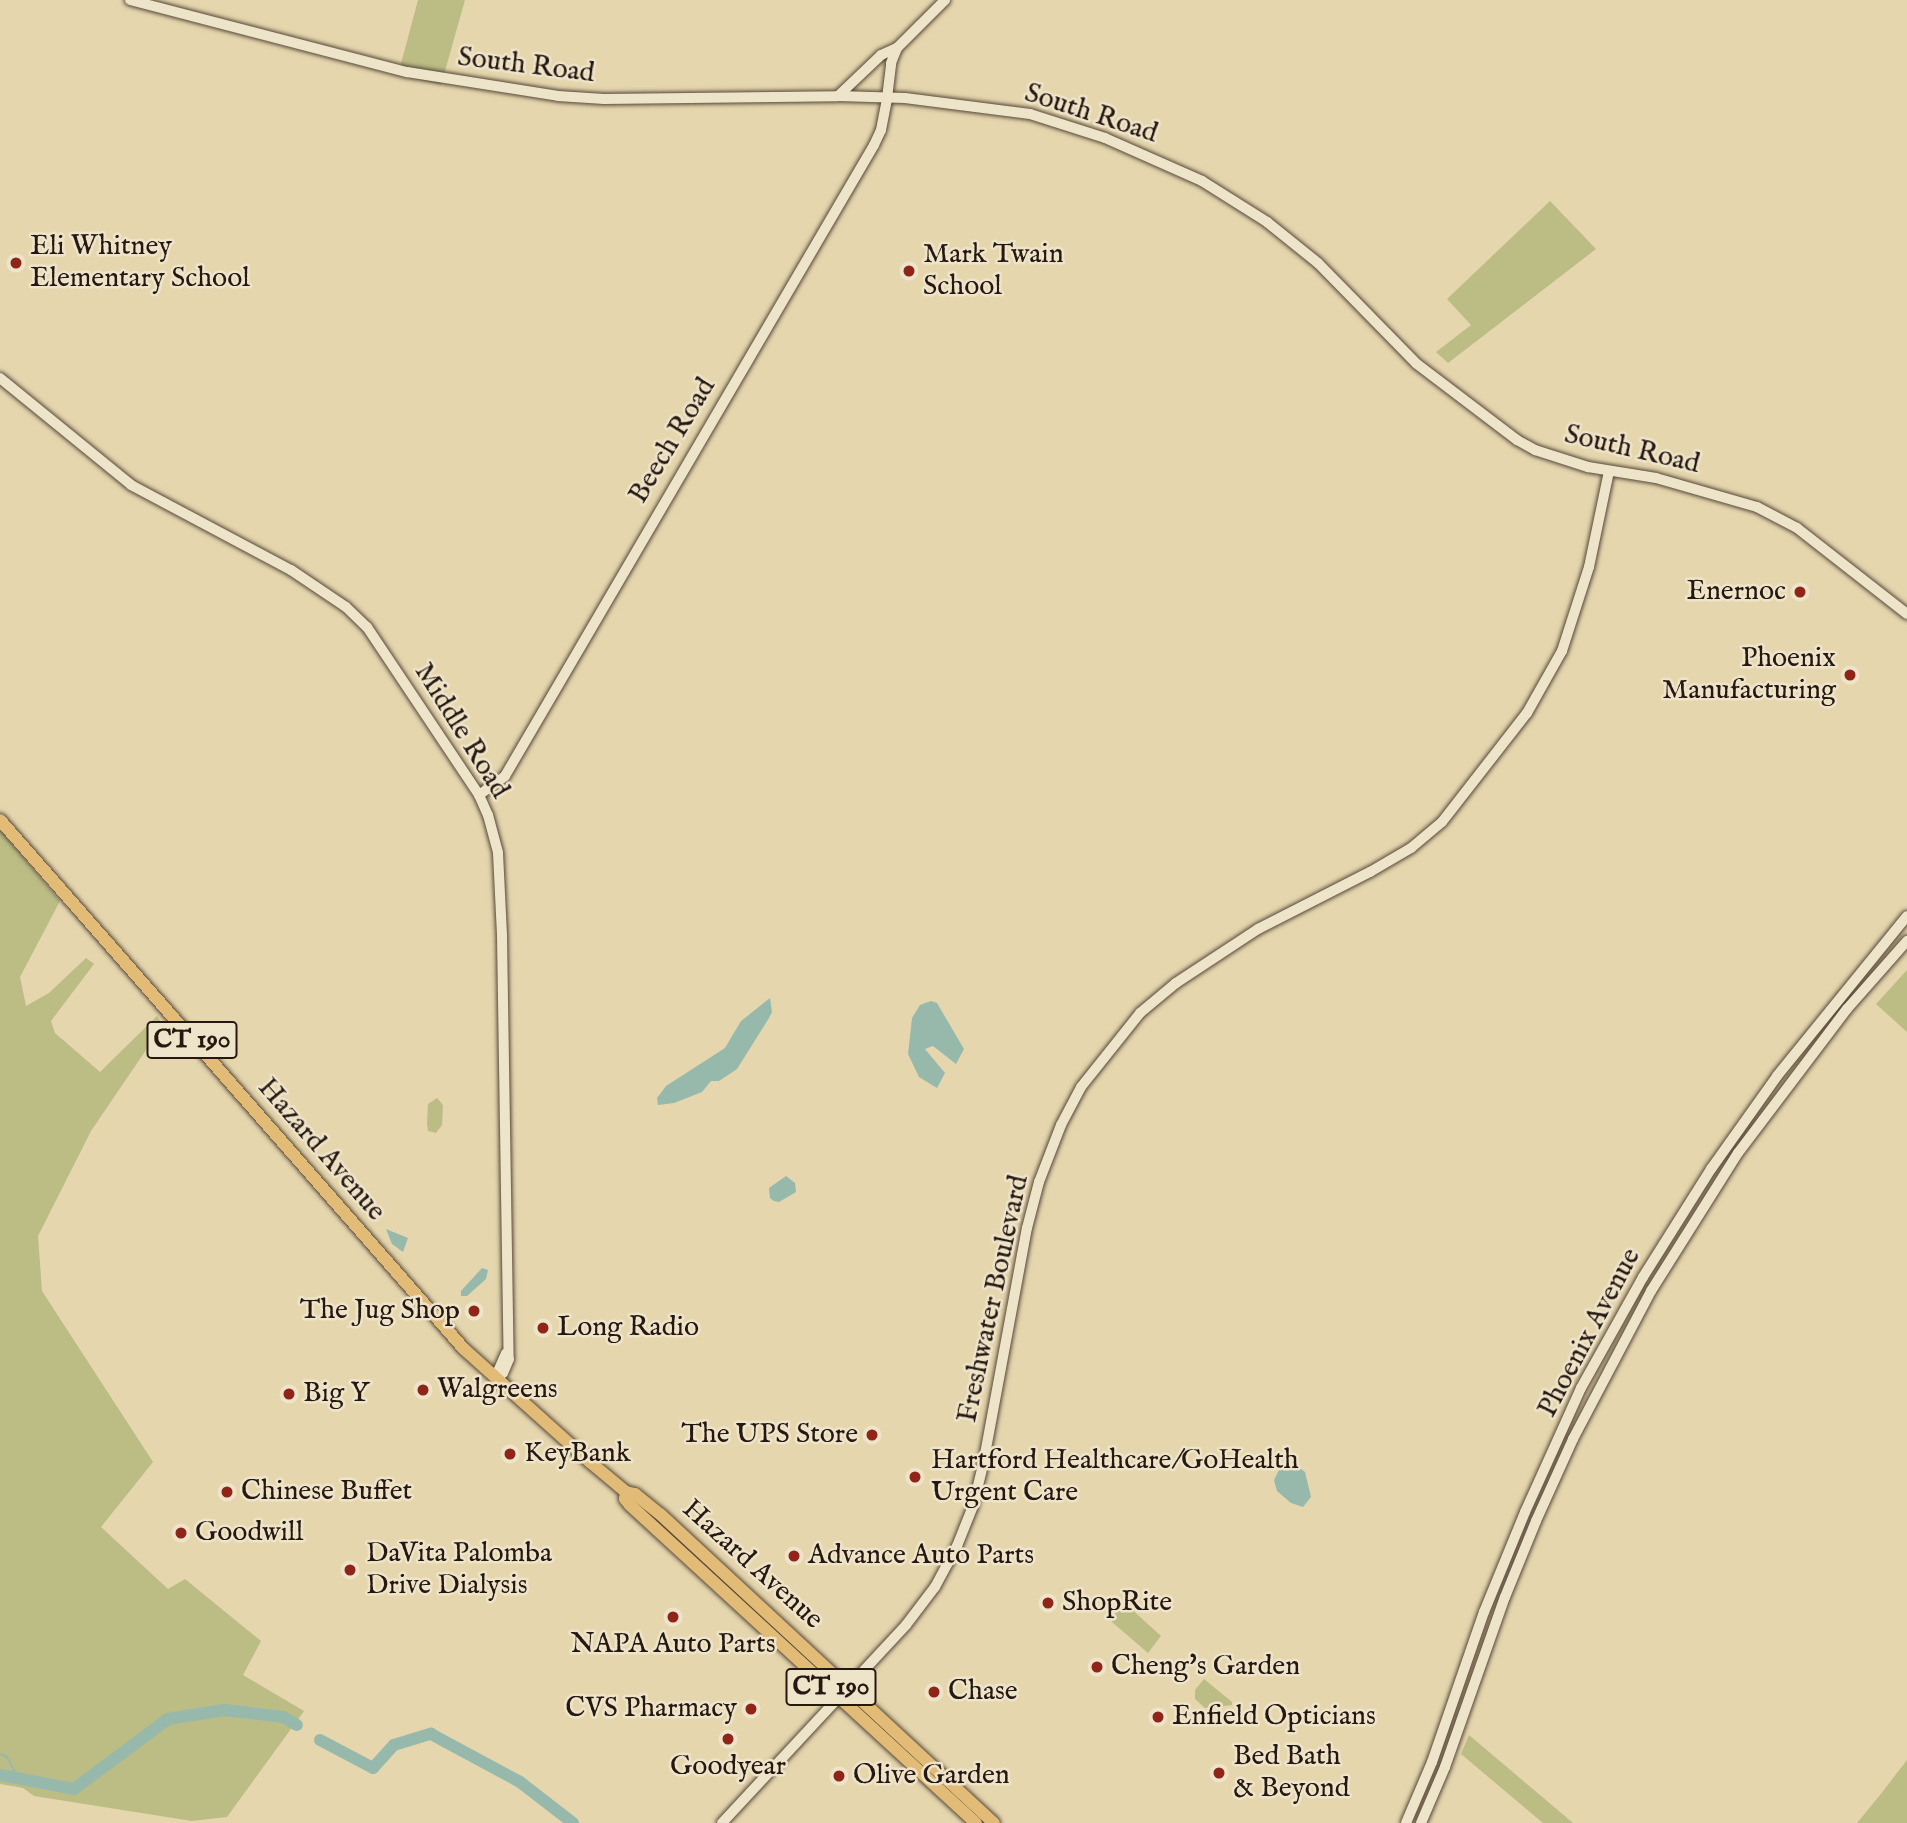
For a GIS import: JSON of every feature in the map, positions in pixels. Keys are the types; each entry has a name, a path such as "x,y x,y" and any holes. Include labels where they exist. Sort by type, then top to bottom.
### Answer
{"main road":[{"name":"South Road","path":"130,0 407,72 558,96 604,99 838,96 887,98 1030,114 1105,138 1202,181 1289,239 1339,284 1417,364 1483,417 1535,450 1588,467 1694,487 1777,517 1817,543 1907,614"},
{"path":"838,96 881,55 897,48 945,0"},
{"path":"887,98 891,63 897,48"},
{"name":"Hazard Avenue","path":"0,820 434,1317 495,1378 626,1492 635,1494 711,1561 845,1692 984,1820"},
{"name":"Hazard Avenue","path":"626,1492 625,1499 630,1505 845,1692"},
{"path":"684,1553 711,1561"}],"street":[{"name":"Beech Road","path":"479,795 505,776 881,130 887,98"},
{"name":"Middle Road","path":"0,378 131,485 291,570 346,607 368,627 479,795 495,835 499,859 506,1353 495,1378"},
{"name":"Freshwater Boulevard","path":"722,1823 845,1692 929,1596 965,1529 983,1465 1027,1228 1039,1182 1061,1125 1081,1087 1140,1013 1176,983 1258,929 1411,848 1442,822 1527,713 1562,651 1589,567 1609,471"},
{"name":"Phoenix Avenue","path":"1406,1823 1432,1762 1484,1612 1520,1525 1588,1377 1643,1277 1716,1162 1831,1007 1907,916"},
{"name":"Phoenix Avenue","path":"1421,1823 1445,1767 1505,1597 1536,1521 1573,1440 1651,1290 1759,1123 1847,1009 1907,941"}],"green space":[{"path":"418,0 465,0 441,85 398,75"},
{"path":"1550,201 1596,249 1448,363 1436,352 1471,325 1447,299"},
{"path":"0,830 60,901 20,977 26,1006 49,993 86,958 94,964 51,1021 55,1033 100,1072 157,1016 163,1025 91,1131 38,1236 42,1291 153,1462 101,1527 168,1589 185,1579 261,1641 243,1675 304,1711 227,1817 192,1821 34,1796 23,1788 0,1784"},
{"path":"1907,970 1907,1032 1876,1004"},
{"path":"437,1098 443,1105 442,1125 436,1133 428,1131 427,1124 428,1104"},
{"path":"1123,1605 1128,1606 1161,1636 1148,1653 1112,1622 1113,1616"},
{"path":"1204,1679 1232,1702 1232,1705 1205,1708 1195,1699 1195,1690"},
{"path":"1469,1735 1573,1823 1543,1823 1461,1754"},
{"path":"1907,1760 1907,1823 1857,1823 1880,1795"}],"shaded area":[{"path":"770,998 772,1012 737,1069 719,1081 711,1081 702,1092 674,1103 658,1105 657,1098 666,1086 725,1048 741,1021"},
{"path":"931,1001 937,1003 964,1049 956,1064 933,1046 925,1049 945,1073 937,1088 919,1077 908,1054 912,1018 920,1005"},
{"path":"786,1176 795,1183 796,1192 779,1202 774,1201 770,1198 769,1188"},
{"path":"386,1229 408,1238 403,1252 392,1244"},
{"path":"482,1268 488,1270 486,1279 467,1296 461,1296 461,1291"},
{"path":"1282,1464 1294,1464 1305,1472 1311,1497 1303,1507 1291,1503 1277,1491 1274,1480"}],"waterway":[{"path":"0,1775 74,1789 168,1719 224,1710 283,1717 297,1725"},
{"path":"320,1740 373,1768 394,1745 431,1734 520,1782 573,1823"},
{"path":"0,1754 7,1757 18,1778"}],"place":[{"name":"Eli Whitney Elementary School","path":"16,263"},
{"name":"Mark Twain School","path":"909,271"},
{"name":"Enernoc","path":"1800,592"},
{"name":"Phoenix Manufacturing","path":"1850,675"},
{"name":"The Jug Shop","path":"474,1311"},
{"name":"Long Radio","path":"543,1328"},
{"name":"Walgreens","path":"423,1390"},
{"name":"Big Y","path":"289,1394"},
{"name":"The UPS Store","path":"872,1435"},
{"name":"KeyBank","path":"510,1454"},
{"name":"Hartford Healthcare/GoHealth Urgent Care","path":"915,1477"},
{"name":"Chinese Buffet","path":"227,1492"},
{"name":"Goodwill","path":"181,1533"},
{"name":"Advance Auto Parts","path":"794,1556"},
{"name":"DaVita Palomba Drive Dialysis","path":"350,1570"},
{"name":"ShopRite","path":"1048,1603"},
{"name":"NAPA Auto Parts","path":"673,1617"},
{"name":"Cheng's Garden","path":"1097,1667"},
{"name":"Chase","path":"934,1692"},
{"name":"CVS Pharmacy","path":"751,1709"},
{"name":"Enfield Opticians","path":"1158,1717"},
{"name":"Goodyear","path":"728,1739"},
{"name":"Bed Bath & Beyond","path":"1219,1773"},
{"name":"Olive Garden","path":"839,1776"}]}
